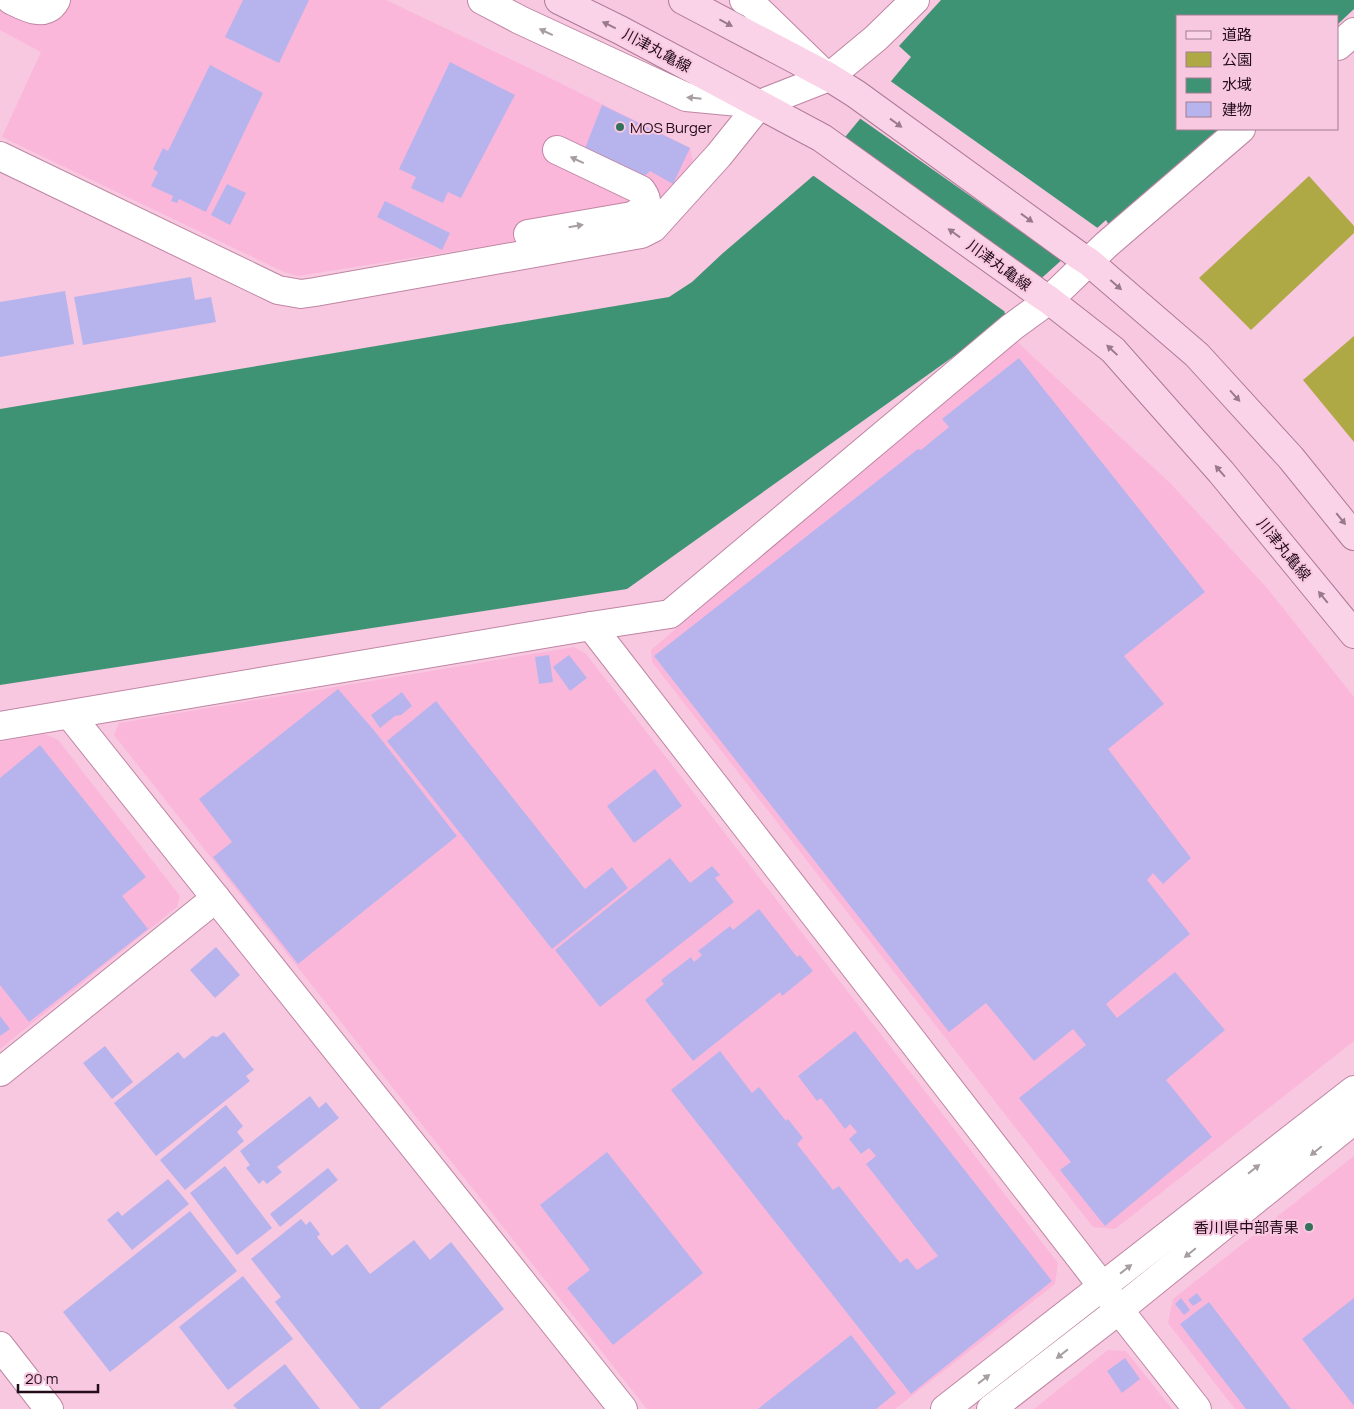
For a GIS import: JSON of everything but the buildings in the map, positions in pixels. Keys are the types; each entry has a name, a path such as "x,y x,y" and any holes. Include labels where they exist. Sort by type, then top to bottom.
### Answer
{"main road":[{"name":"川津丸亀線","path":"560,0 822,138 1043,296 1113,350 1221,472 1354,634"},
{"path":"684,0 829,77 856,94 1083,258 1198,355 1291,458 1354,536"}],"street":[{"path":"11,0 29,9 40,11 49,9 56,0"},
{"path":"482,0 520,20 686,97 760,104 829,77 876,38 915,0"},
{"path":"744,0 752,4 829,77"},
{"path":"1339,45 1354,32"},
{"path":"0,156 278,290 300,294 641,234 653,228 719,155 760,104"},
{"path":"0,726 670,614 1012,327 1083,258 1240,130"},
{"path":"528,234 632,216 642,211 646,204 646,196 641,190 557,150"},
{"path":"591,626 1196,1409"},
{"path":"70,715 623,1409"},
{"path":"0,1072 216,898"},
{"path":"945,1409 1354,1090"},
{"path":"992,1409 1119,1310 1354,1120"},
{"path":"0,1346 50,1409"}],"shaded area":[{"path":"0,0 386,0 552,79 690,148 694,166 639,222 298,276 284,272 2,137 41,52 0,30"},
{"path":"1016,341 1170,483 1267,588 1354,697 1354,1041 1115,1229 1093,1227 652,662 651,650"},
{"path":"574,647 586,654 1058,1263 1055,1284 895,1409 647,1409 114,735 119,723"},
{"path":"45,734 58,740 180,896 177,907 0,1049 0,742"},
{"name":"香川県中部青果","path":"1354,1156 1354,1409 1235,1409 1168,1323 1173,1299"},
{"path":"1108,1350 1126,1351 1172,1409 1034,1409"}],"green space":[{"path":"1309,176 1354,226 1354,233 1251,330 1199,278"},
{"path":"1354,336 1354,442 1303,380"}],"water":[{"path":"941,0 1354,0 1354,9 1339,23 1339,15 1176,15 1176,130 1221,130 1111,229 1106,220 1004,312 1009,317 627,589 0,685 0,409 669,297 692,282 813,176 911,57 899,46"}],"pier":[{"path":"889,80 1099,229 1063,261 858,117"},
{"path":"840,139 1042,281 1008,312 1011,316 811,174"}],"place":[{"name":"MOS Burger","path":"620,127"},
{"name":"香川県中部青果","path":"1309,1227"}]}
